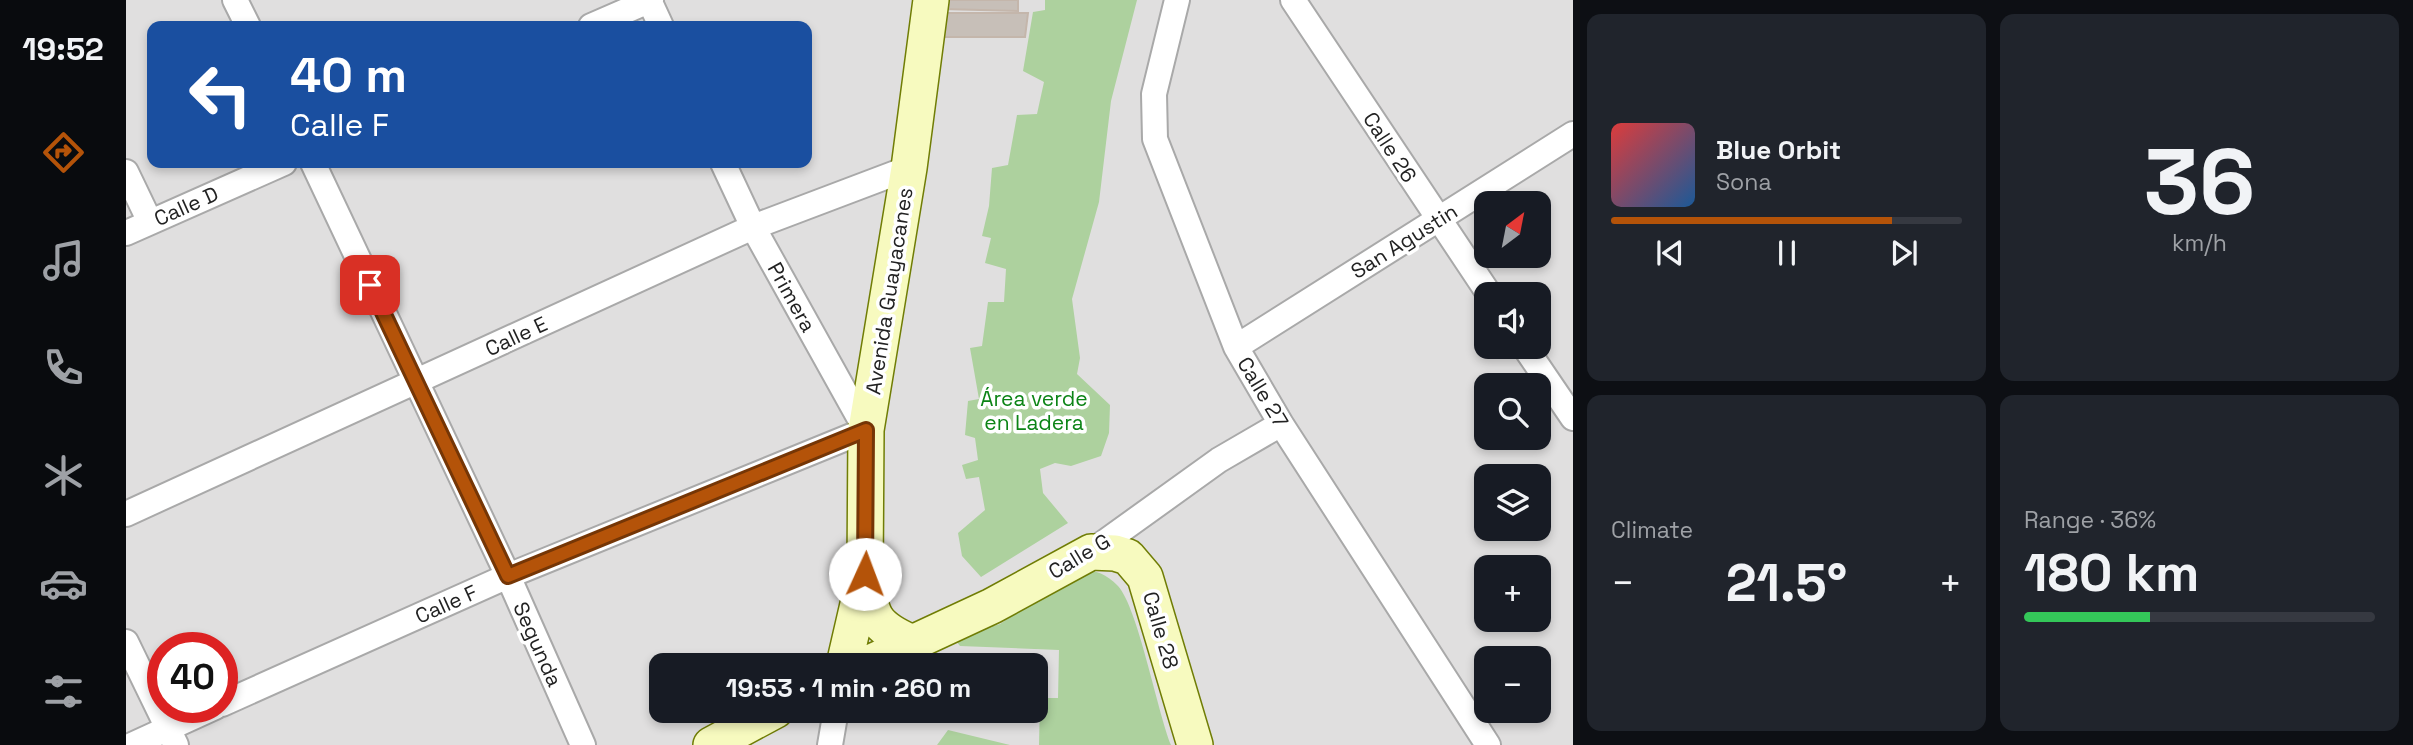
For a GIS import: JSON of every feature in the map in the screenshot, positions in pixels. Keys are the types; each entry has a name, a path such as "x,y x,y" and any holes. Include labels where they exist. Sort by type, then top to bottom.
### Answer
{"street":[{"path":"235,0 246,21"},
{"path":"603,21 649,0 659,21"},
{"name":"Avenida Guayacanes","path":"847,653 865,574 866,430 909,168 931,0"},
{"name":"Calle 27","path":"1177,0 1154,94 1155,139 1236,347 1281,424 1488,745"},
{"name":"Calle 26","path":"1293,0 1481,282"},
{"name":"San Agustin","path":"1236,347 1573,134"},
{"name":"Calle D","path":"126,233 273,168"},
{"name":"Segunda","path":"315,168 508,576 583,745"},
{"name":"Primera","path":"725,168 753,227 866,430"},
{"name":"Calle E","path":"126,514 753,227 909,168"},
{"path":"126,172 150,222"},
{"path":"1533,359 1573,418"},
{"name":"Calle G","path":"888,653 992,606 1091,552 1219,460 1281,424"},
{"name":"Calle F","path":"238,697 508,576 866,430"},
{"name":"Calle 28","path":"1091,552 1115,553 1128,557 1145,577 1195,745"},
{"path":"865,574 870,611 890,633 910,642"},
{"path":"126,642 172,736"},
{"path":"132,745 172,736 191,723"},
{"path":"711,745 752,723"},
{"path":"830,745 834,723"}],"shaded area":[{"path":"126,0 1573,0 1573,745 126,745"}],"green space":[{"name":"Área verde en Ladera","path":"1045,0 1137,0 1111,101 1099,202 1072,299 1080,358 1077,374 1110,405 1109,433 1101,456 1071,466 1055,463 1040,469 1043,493 1068,523 981,577 962,556 958,533 985,510 979,477 966,479 962,465 978,460 975,438 965,435 968,401 979,399 970,348 982,346 988,302 1004,302 1006,269 985,263 991,238 982,236 989,206 992,168 1008,165 1017,115 1037,114 1044,82 1023,71 1033,12 1045,10"},
{"path":"1080,570 1105,576 1118,586 1133,615 1171,745 1039,745 1039,723 1048,723 1048,698 1058,698 1059,650 960,646 953,637 1000,624"},
{"path":"948,730 1010,745 937,745"}],"building":[{"path":"944,0 1018,0 1018,11 943,9"},
{"path":"942,13 1028,13 1025,37 938,37"}],"route":[{"path":"370,285 508,576 866,430 865,574"}]}
